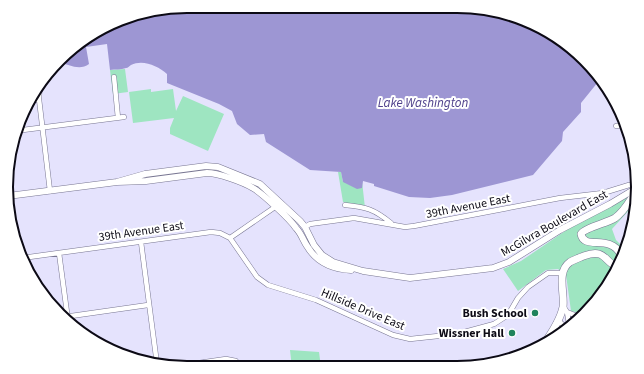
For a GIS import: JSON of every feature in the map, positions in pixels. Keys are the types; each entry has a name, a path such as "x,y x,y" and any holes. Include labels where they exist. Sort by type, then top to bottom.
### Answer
{"main road":[{"path":"619,251 612,245 586,242 582,239 581,234 585,230 598,226 619,216 631,198"},
{"path":"549,335 565,309 562,273 569,263 592,253 600,254 613,264"}],"street":[{"path":"114,77 118,118"},
{"path":"39,94 50,191"},
{"path":"22,130 124,117"},
{"path":"616,126 620,126"},
{"name":"McGilvra Boulevard East","path":"117,182 145,174 206,166 222,168 260,184 300,221 305,227 314,245 322,255 339,264 363,271"},
{"name":"McGilvra Boulevard East","path":"13,195 117,182 146,181 207,173 216,174 253,188 294,224 309,250 320,261 339,269 410,278 493,268 509,262 560,230 610,204 631,191"},
{"path":"145,174 146,181"},
{"name":"39th Avenue East","path":"305,227 310,224 354,218 404,227 414,226 560,198 607,192 631,185"},
{"path":"345,205 364,207 378,212 392,224"},
{"path":"230,238 274,207"},
{"name":"39th Avenue East","path":"28,257 215,232 224,234 230,238"},
{"name":"Hillside Drive East","path":"230,238 257,277 268,285 316,300 393,335 410,339 457,334 499,322 508,315 518,298 528,288 548,273 562,273"},
{"path":"141,242 156,359"},
{"path":"59,253 66,312"},
{"path":"71,317 148,305"},
{"path":"565,309 575,315"},
{"path":"565,309 568,321"},
{"path":"556,323 561,323 563,325"},
{"path":"212,361 226,359 236,361"}],"green space":[{"path":"125,69 128,92 113,94 110,70"},
{"path":"151,89 151,92 173,89 176,111 183,96 224,114 208,151 170,134 170,128 174,118 133,123 129,92"},
{"path":"338,172 341,172 343,182 362,181 365,208 343,202"},
{"path":"630,195 630,209 612,229 616,240 621,245 618,254 602,284 578,312 571,311 566,275 558,269 546,270 518,291 503,269 521,261 571,227"},
{"path":"290,350 319,352 320,361 291,361"}],"water":[{"name":"Lake Washington","path":"468,13 491,16 513,22 544,36 572,56 597,83 581,103 581,112 563,132 562,141 533,175 452,195 430,198 409,197 363,181 362,188 357,189 343,182 341,172 310,170 266,142 264,134 250,135 237,124 232,111 219,104 167,83 167,74 155,66 145,63 136,63 124,69 110,70 107,44 86,47 89,64 82,67 74,67 64,64 90,42 100,36 131,22 164,14"}],"place":[{"name":"Bush School","path":"535,313"},
{"name":"Wissner Hall","path":"512,333"}]}
